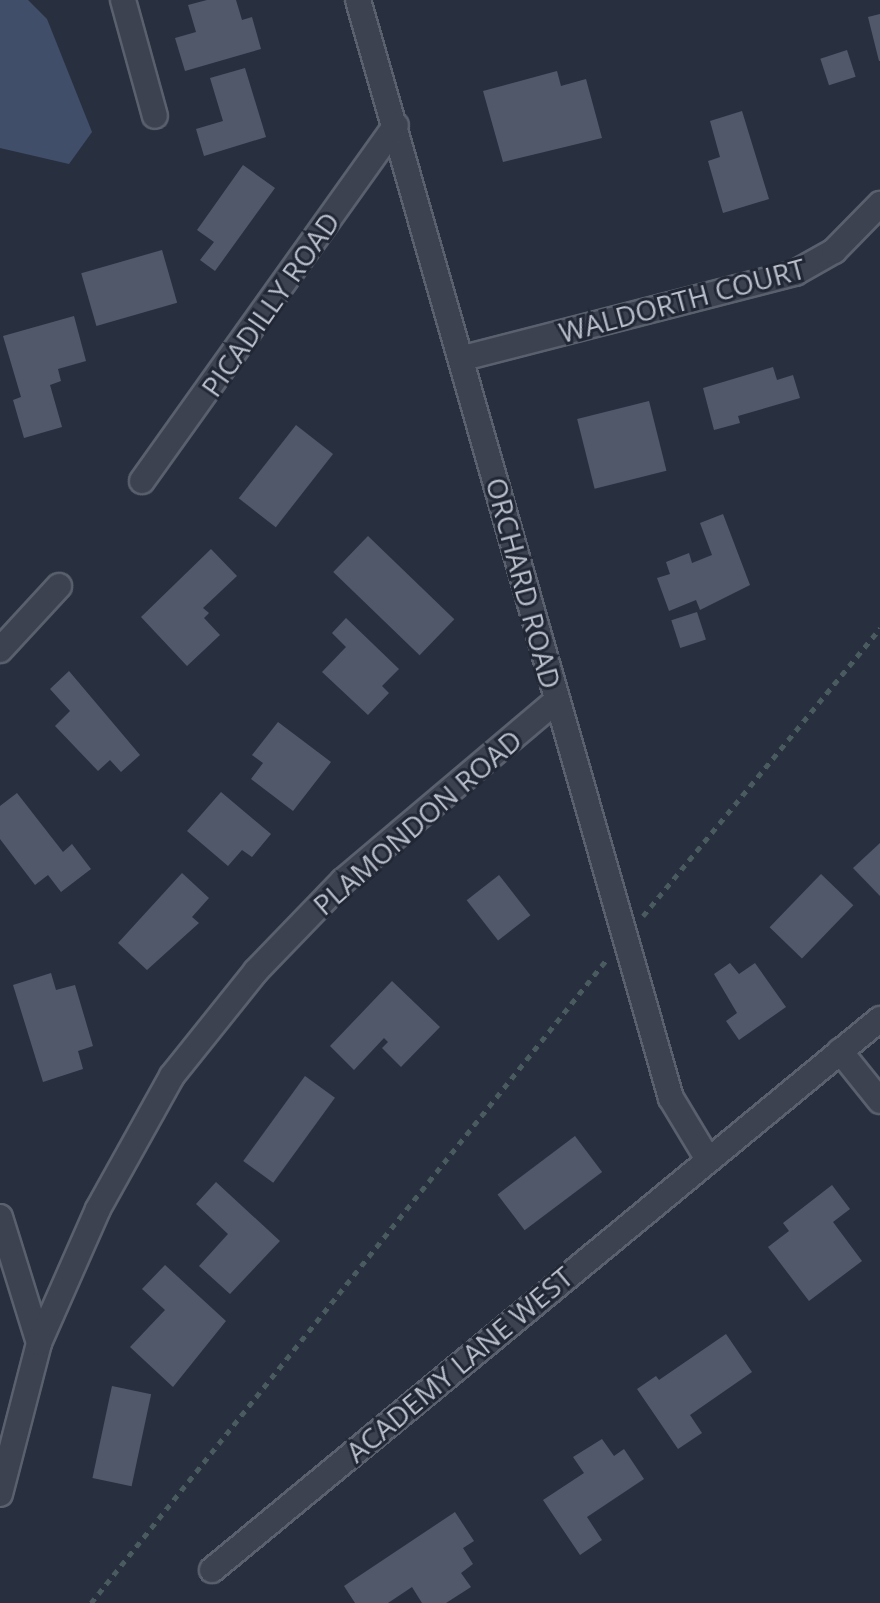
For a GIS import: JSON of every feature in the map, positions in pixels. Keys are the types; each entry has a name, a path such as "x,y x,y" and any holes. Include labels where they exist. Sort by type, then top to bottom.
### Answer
{"street":[{"path":"123,0 155,116"},
{"name":"ORCHARD ROAD","path":"358,0 464,358 556,701 671,1098 707,1158"},
{"name":"PICADILLY ROAD","path":"142,481 396,125"},
{"name":"WALDORTH COURT","path":"464,358 795,273 834,251 880,204"},
{"path":"0,650 59,586"},
{"name":"PLAMONDON ROAD","path":"0,1494 39,1343 98,1209 172,1076 213,1022 343,881 556,701"},
{"name":"ACADEMY LANE WEST","path":"212,1570 707,1158 880,1019"},
{"path":"840,1051 880,1101"},
{"path":"0,1217 39,1343"}],"path":[{"path":"91,1603 625,937 880,628"}],"water":[{"path":"0,0 28,0 47,19 92,132 69,164 0,148"}],"building":[{"path":"207,0 236,0 242,20 252,17 261,49 185,71 175,38 196,32 188,5"},
{"path":"880,14 880,61 879,61 868,17"},
{"path":"847,50 856,77 829,85 820,59"},
{"path":"245,68 266,137 204,156 196,129 223,121 210,78"},
{"path":"557,71 561,86 586,79 602,138 503,162 483,91"},
{"path":"742,111 769,199 723,213 708,161 720,157 710,121"},
{"path":"243,165 275,188 215,271 200,260 214,242 197,230"},
{"path":"162,250 177,303 96,326 81,273"},
{"path":"74,316 86,361 58,369 61,381 50,385 62,427 24,438 13,400 21,397 3,336"},
{"path":"773,367 777,380 793,375 800,398 738,416 740,423 714,430 703,388"},
{"path":"649,401 666,471 595,489 577,419"},
{"path":"296,425 333,454 276,527 239,498"},
{"path":"723,514 750,585 700,610 696,600 669,611 657,578 670,574 666,562 689,553 692,563 712,555 700,523"},
{"path":"368,536 454,619 420,655 333,572"},
{"path":"211,549 237,576 203,608 209,613 204,618 220,635 187,666 141,617"},
{"path":"697,612 706,640 680,648 671,620"},
{"path":"346,618 399,669 382,686 389,693 368,715 322,672 346,647 332,633"},
{"path":"69,671 140,755 121,772 110,760 98,771 55,726 70,711 50,689"},
{"path":"278,722 331,762 293,811 251,779 263,763 252,755"},
{"path":"221,792 271,834 252,857 242,850 228,866 187,831"},
{"path":"17,793 63,852 72,844 91,869 61,892 48,875 35,885 0,839 0,806"},
{"path":"880,843 880,896 853,868"},
{"path":"182,873 209,898 192,917 199,923 147,970 118,943"},
{"path":"821,874 853,905 802,958 770,927"},
{"path":"499,875 530,915 498,940 467,900"},
{"path":"730,963 739,974 755,963 786,1007 739,1040 726,1021 737,1013 714,974"},
{"path":"51,973 56,990 75,985 93,1046 78,1051 83,1069 43,1082 13,985"},
{"path":"392,981 440,1027 401,1067 382,1048 388,1042 384,1038 354,1070 330,1046"},
{"path":"305,1076 335,1098 273,1183 243,1161"},
{"path":"575,1136 602,1172 525,1230 498,1194"},
{"path":"216,1182 280,1241 230,1294 199,1266 228,1234 196,1204"},
{"path":"832,1185 850,1209 833,1222 862,1261 809,1301 768,1247 789,1231 783,1223"},
{"path":"165,1265 226,1321 173,1387 130,1347 165,1310 142,1289"},
{"path":"726,1334 752,1372 690,1415 702,1433 678,1449 637,1389 656,1376 659,1380"},
{"path":"112,1386 151,1394 132,1486 92,1478"},
{"path":"602,1439 614,1456 624,1449 644,1479 587,1517 602,1540 580,1555 543,1500 584,1473 573,1457"},
{"path":"455,1512 474,1541 463,1548 473,1564 461,1573 471,1587 446,1603 422,1603 412,1587 388,1603 355,1603 344,1586"}]}
